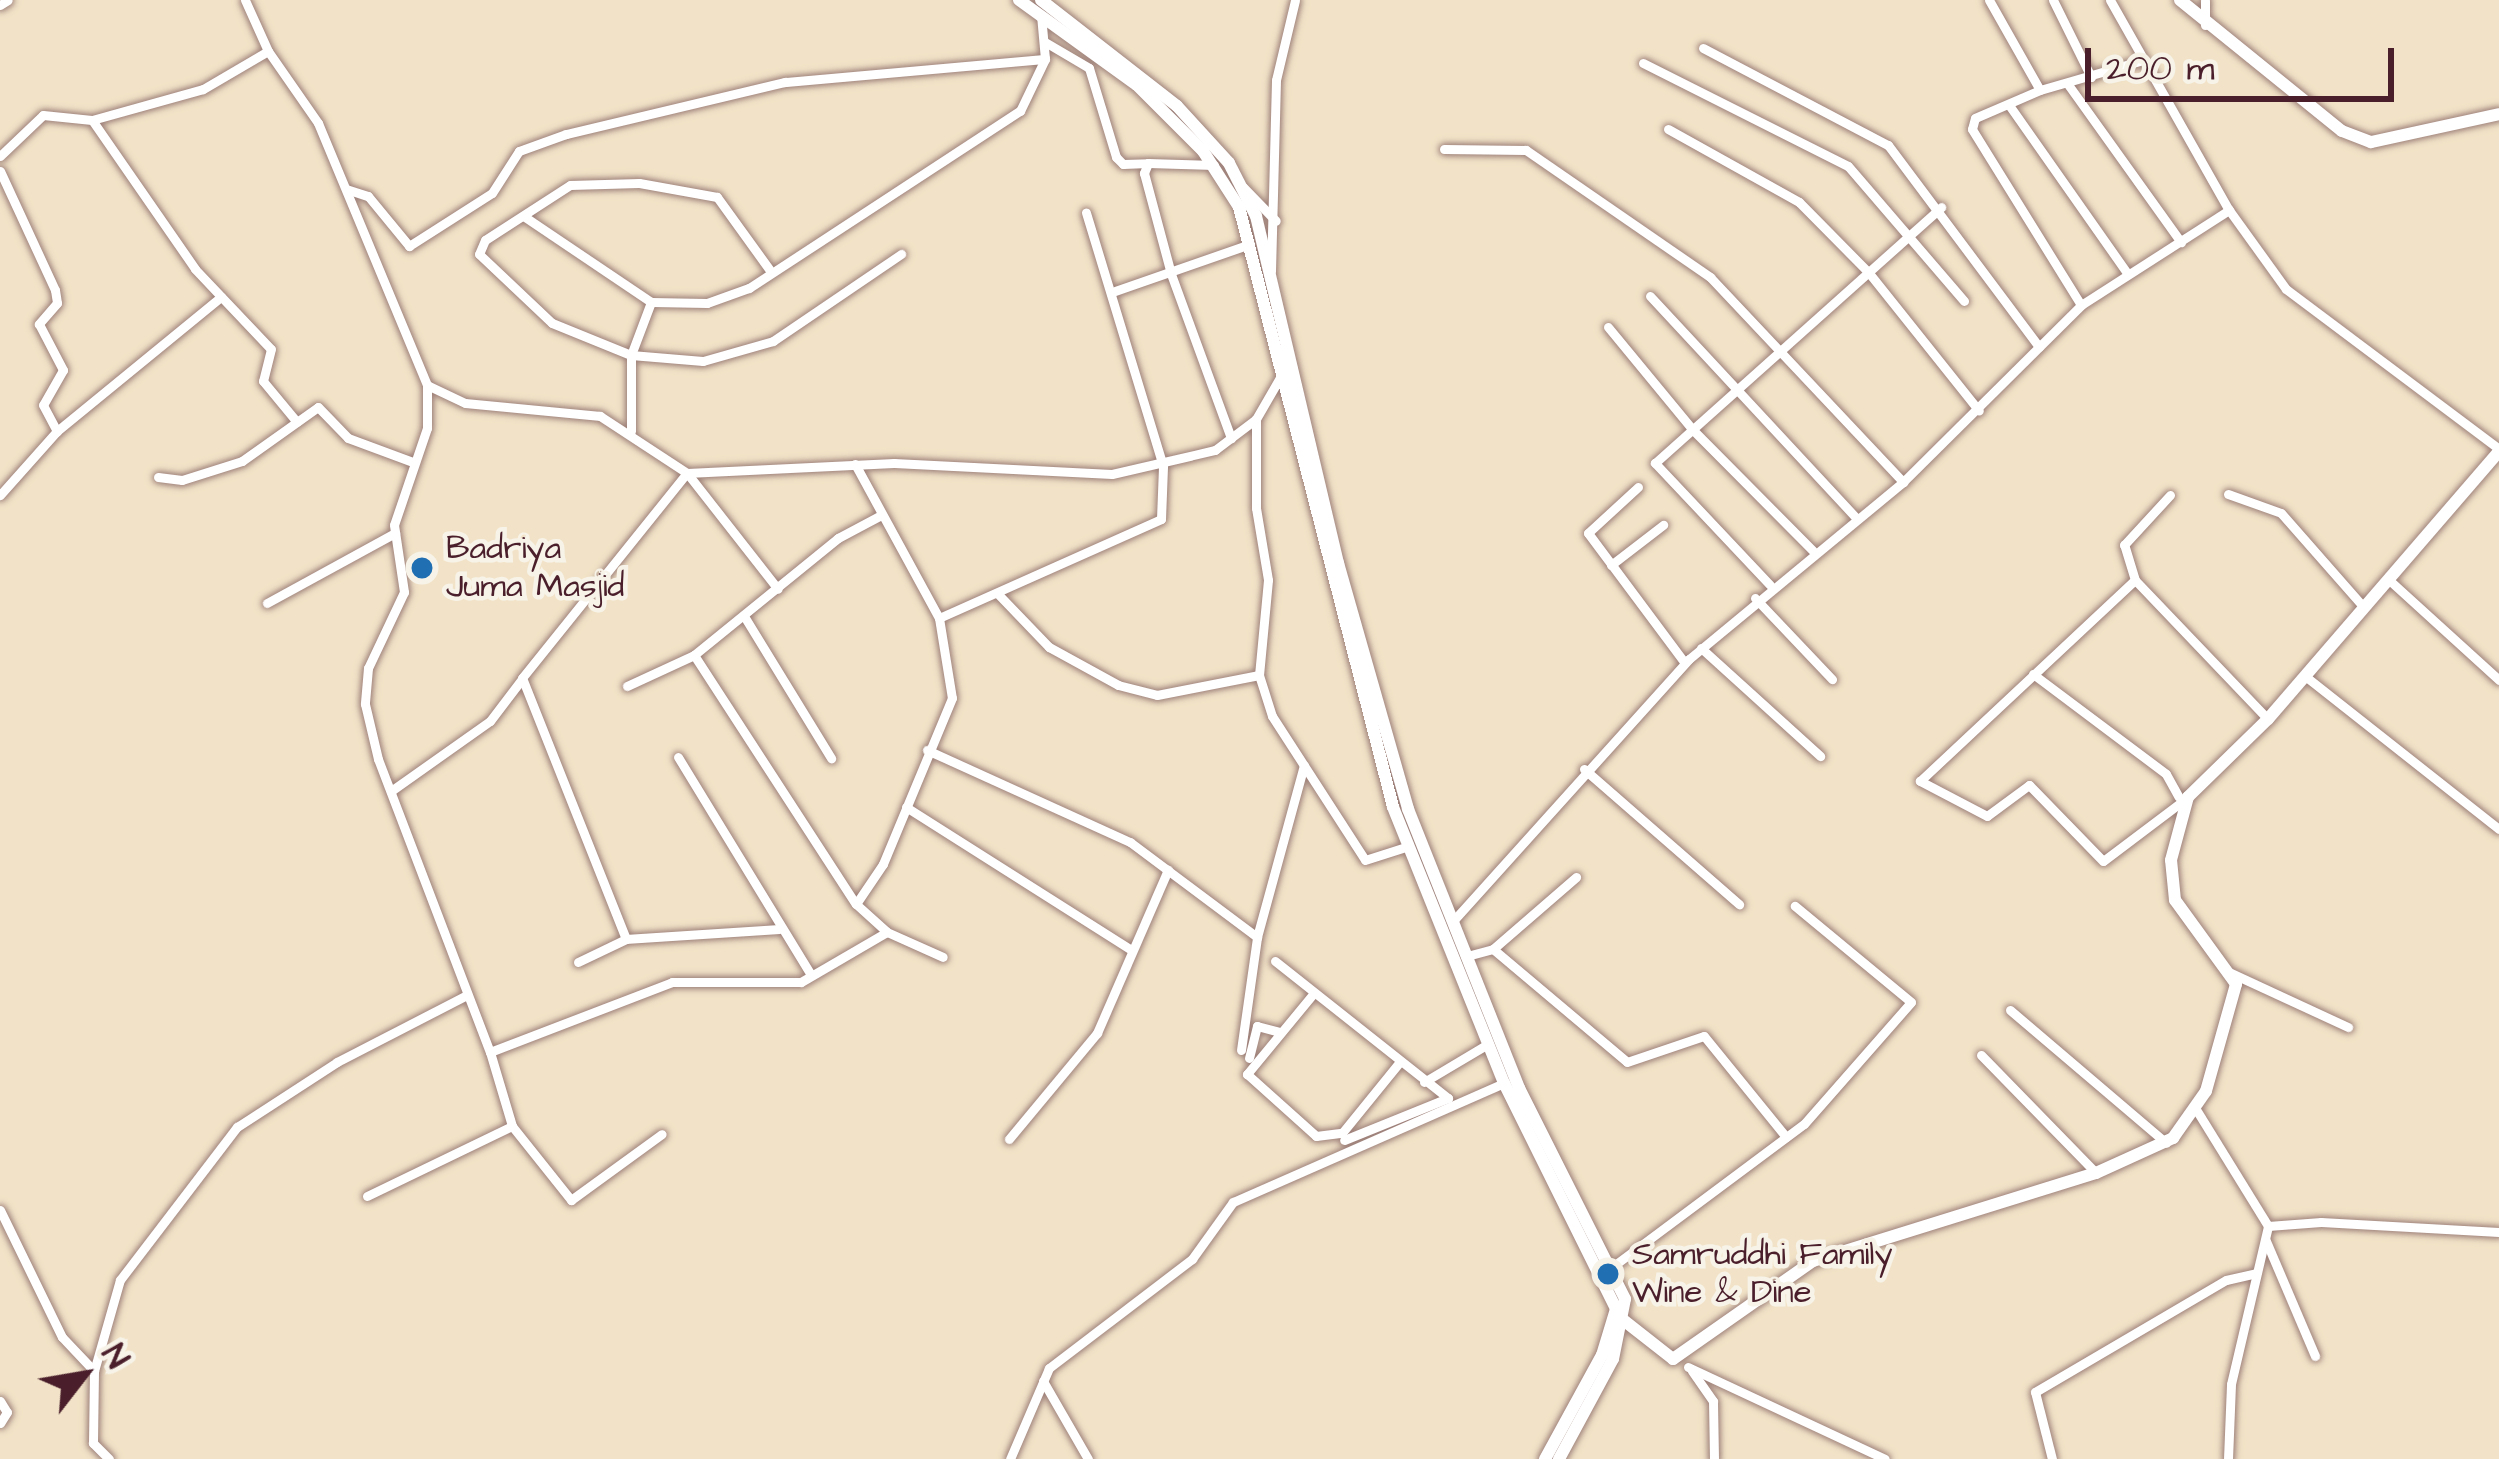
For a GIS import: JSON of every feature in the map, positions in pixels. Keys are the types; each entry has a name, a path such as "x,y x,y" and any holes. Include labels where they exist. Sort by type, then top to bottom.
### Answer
{"main road":[{"path":"1019,0 1047,6 1163,93 1243,187 1270,282 1273,326"},
{"path":"2180,0 2205,26 2342,131 2372,142 2499,114"},
{"path":"1047,6 1137,85 1214,165 1250,244 1424,868 1479,1004 1607,1271 1621,1319 1673,1359 1814,1261 2096,1173 2166,1143 2197,1111 2236,984 2192,933 2169,877 2183,796 2268,719 2360,603 2499,450"},
{"path":"1287,373 1351,665 1409,847 1453,922 1467,956 1488,1045 1504,1083 1607,1271"},
{"path":"1546,1459 1621,1319"},
{"path":"1559,1459 1621,1319"}],"street":[{"path":"245,0 268,51 318,123 361,240 427,385 427,428 395,533 404,592 368,668 365,704 391,791 490,1052 512,1126 571,1200 662,1134"},
{"path":"1270,282 1278,223 1270,152 1295,0"},
{"path":"1988,0 2040,89"},
{"path":"2053,0 2091,77"},
{"path":"2110,0 2140,61 2229,210 2286,289 2499,450"},
{"path":"2205,0 2205,26"},
{"path":"525,217 650,302 707,303 748,288 770,269 1020,111 1046,59 1047,6"},
{"path":"1044,41 1089,68 1116,157 1124,164 1214,165"},
{"path":"1703,48 1888,145 1941,207 2039,347"},
{"path":"0,156 43,116 92,120 203,89 268,51"},
{"path":"346,189 368,196 409,246 493,193 519,152 566,134 785,82 1046,59"},
{"path":"2081,305 1972,129 1975,118 2040,89 2140,61"},
{"path":"1643,63 1848,166 1964,301"},
{"path":"2068,83 2181,242"},
{"path":"2009,105 2127,273"},
{"path":"92,120 221,297 272,350 263,381 297,422"},
{"path":"1668,129 1799,202 1869,273 1979,411"},
{"path":"1444,149 1526,150 1710,277 1903,482"},
{"path":"1148,163 1147,196 1231,438"},
{"path":"0,171 55,290 57,303 39,324 63,370 43,405 56,431"},
{"path":"770,269 717,197 597,182 570,185 485,240 484,266 552,323 631,356 703,361 740,355 901,254"},
{"path":"1243,187 1278,223"},
{"path":"1770,585 1655,464 1941,207"},
{"path":"1453,922 1584,769 1685,662 1770,585 1903,482 2081,305 2229,210"},
{"path":"939,618 1161,519 1163,466 1114,291 1086,212"},
{"path":"1114,291 1250,244"},
{"path":"1650,296 1856,518"},
{"path":"0,495 56,431 104,387 168,348 221,297"},
{"path":"631,430 631,356 650,302"},
{"path":"1608,327 1693,430 1813,551"},
{"path":"391,791 490,721 687,473 855,464 1112,474 1163,466 1231,438 1256,419 1287,373"},
{"path":"427,385 465,403 600,416 631,430 687,473 778,590"},
{"path":"158,477 182,480 242,461 318,407 348,439 383,445 413,462"},
{"path":"1256,419 1256,508 1268,580 1259,676 1272,716 1365,860 1409,847"},
{"path":"855,464 939,618 952,698 906,807 856,904"},
{"path":"1638,487 1588,530 1685,662"},
{"path":"2228,494 2281,513 2360,603"},
{"path":"2170,495 2123,545 2135,580 2268,719"},
{"path":"627,686 694,656 881,514"},
{"path":"1611,565 1663,525"},
{"path":"267,603 395,533"},
{"path":"2384,576 2499,680"},
{"path":"2033,674 2167,774 2183,796 2103,861 2029,785 1987,816 1925,788 1925,774 2033,674 2135,580"},
{"path":"998,594 1049,647 1118,685 1157,695 1259,676"},
{"path":"1755,598 1832,679"},
{"path":"744,616 831,758"},
{"path":"1701,648 1820,756"},
{"path":"694,656 856,904 886,932 943,957"},
{"path":"2306,676 2499,829"},
{"path":"522,678 626,939"},
{"path":"927,750 1130,842 1257,937"},
{"path":"678,757 811,975"},
{"path":"1280,1032 1257,1026 1245,1054 1257,937 1304,765"},
{"path":"1584,769 1739,904"},
{"path":"906,807 1131,950"},
{"path":"1009,1139 1097,1033 1168,870"},
{"path":"1467,956 1493,949 1576,877"},
{"path":"1607,1271 1786,1137 1911,1002 1795,906"},
{"path":"578,962 626,939 779,929"},
{"path":"490,1052 671,982 778,983 811,975 886,932"},
{"path":"1493,949 1627,1062 1704,1036 1786,1137"},
{"path":"1275,962 1398,1064 1448,1098 1344,1140"},
{"path":"2231,973 2348,1027"},
{"path":"1313,994 1247,1074 1321,1137 1342,1133 1398,1064"},
{"path":"109,1459 93,1443 94,1371 120,1280 237,1127 338,1062 467,995"},
{"path":"2010,1010 2166,1143"},
{"path":"1424,1082 1488,1045"},
{"path":"1981,1055 2096,1173"},
{"path":"1010,1459 1049,1368 1192,1259 1233,1202 1504,1083"},
{"path":"2197,1111 2268,1226 2230,1384 2228,1459"},
{"path":"367,1196 512,1126"},
{"path":"0,1210 62,1337 94,1371"},
{"path":"2268,1226 2321,1222 2499,1232"},
{"path":"2266,1241 2315,1356"},
{"path":"2052,1459 2035,1391 2226,1280 2256,1273"},
{"path":"1673,1359 1885,1459"},
{"path":"1688,1367 1713,1401 1714,1459"},
{"path":"1043,1381 1088,1459"},
{"path":"0,1401 7,1412 0,1423"}],"place":[{"name":"Badriya Juma Masjid","path":"422,568"},
{"name":"Samruddhi Family Wine & Dine","path":"1608,1274"}]}
